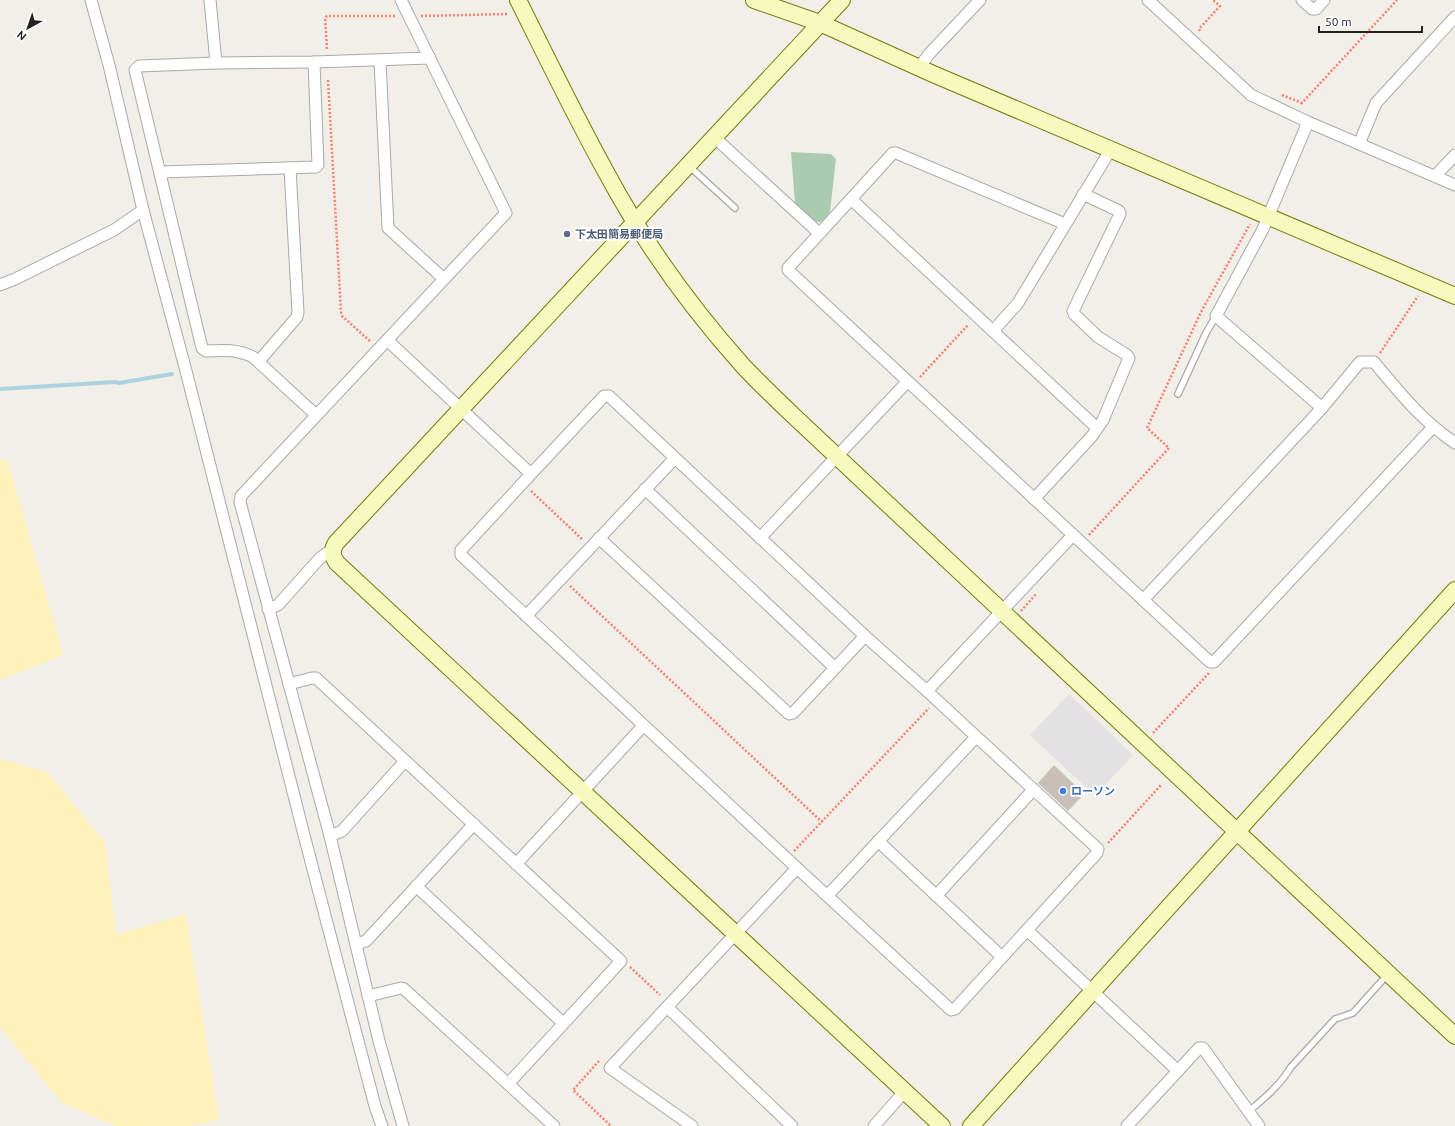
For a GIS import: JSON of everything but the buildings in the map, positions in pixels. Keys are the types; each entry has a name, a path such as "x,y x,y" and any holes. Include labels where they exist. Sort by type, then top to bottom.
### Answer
{"street":[{"path":"91,0 109,65 143,210 379,1124"},
{"path":"210,0 216,63"},
{"path":"401,0 506,213 241,496 240,502 330,836 368,996 403,1126"},
{"path":"518,0 606,173 636,222 684,293 724,344 768,392 836,457 1455,1036"},
{"path":"754,0 820,23 919,68 1455,296"},
{"path":"842,0 336,543 332,552 333,558 337,563 942,1126"},
{"path":"919,68 980,0"},
{"path":"1148,0 1251,95 1308,122 1455,185"},
{"path":"1302,0 1312,9 1316,9 1324,0"},
{"path":"1359,144 1373,107 1376,103 1455,17"},
{"path":"316,415 264,368 259,361 246,353 226,350 206,352 202,348 161,172 135,70 139,66 430,58"},
{"path":"380,60 388,228 444,278"},
{"path":"161,172 316,167 318,165 314,62"},
{"path":"1308,122 1263,229 1216,316 1322,408"},
{"path":"714,137 819,233"},
{"path":"992,331 1018,303 1111,149"},
{"path":"1065,224 894,153 819,233 788,268 788,270 1210,662 1214,662 1433,427"},
{"path":"1435,176 1455,155"},
{"path":"259,361 297,317 298,312 290,168"},
{"path":"1034,499 1098,428 1108,409 1128,358 1127,355 1098,337 1074,314 1073,311 1120,214 1119,211 1084,194"},
{"path":"851,199 1098,428"},
{"path":"0,285 114,230 143,210"},
{"path":"387,340 531,474"},
{"path":"1143,600 1322,408 1360,362 1374,362 1413,409 1433,427 1455,443"},
{"path":"760,538 836,457 909,384"},
{"path":"604,396 609,396 865,636 927,691 1098,849 1097,853 955,1010 951,1010 827,896 461,555 461,550 531,474 604,396"},
{"path":"526,616 675,458"},
{"path":"645,490 835,668"},
{"path":"927,691 1073,536"},
{"path":"599,538 789,714 793,714 865,636"},
{"path":"268,609 278,605 320,558 332,552"},
{"path":"971,1126 1455,590"},
{"path":"289,684 316,678 621,961 562,1023 508,1084"},
{"path":"516,864 643,726"},
{"path":"827,896 976,737"},
{"path":"330,836 342,831 405,761"},
{"path":"936,896 1034,790"},
{"path":"356,944 366,941 474,824"},
{"path":"878,841 1002,958"},
{"path":"692,1126 610,1068 797,868"},
{"path":"416,886 562,1023"},
{"path":"1027,930 1178,1071"},
{"path":"368,996 401,988 404,989 508,1084 541,1122 554,1126"},
{"path":"668,1007 792,1126"},
{"path":"1127,1126 1200,1048 1203,1048 1250,1111 1259,1126"},
{"path":"874,1126 905,1091"}],"lane":[{"path":"688,166 735,208"},
{"path":"1178,394 1216,316"},
{"path":"1250,1111 1265,1098 1285,1076 1290,1067 1335,1019 1352,1013 1388,974"}],"path":[{"path":"1204,34 1199,29 1220,6 1213,0"},
{"path":"1281,94 1301,104 1397,0"},
{"path":"379,349 342,316 341,312 325,18 327,16 510,14"},
{"path":"1374,362 1426,283"},
{"path":"909,384 976,316"},
{"path":"575,581 570,586 822,822"},
{"path":"1152,734 1211,671 1212,662"},
{"path":"1097,853 1101,851 1162,785"},
{"path":"621,961 629,966 660,995"}],"sand":[{"path":"7,459 63,655 0,680 0,460"},
{"path":"0,759 47,772 105,843 116,935 186,914 219,1120 190,1126 117,1126 62,1103 0,1027"}],"green space":[{"path":"791,152 831,154 836,159 830,212 822,222 816,222 795,203"}],"shaded area":[{"path":"1069,694 1133,755 1095,796 1030,735"}],"waterway":[{"path":"0,389 115,382 119,383 172,374"}],"place":[{"name":"下太田簡易郵便局","path":"567,234"},
{"name":"ローソン","path":"1063,791"}]}
